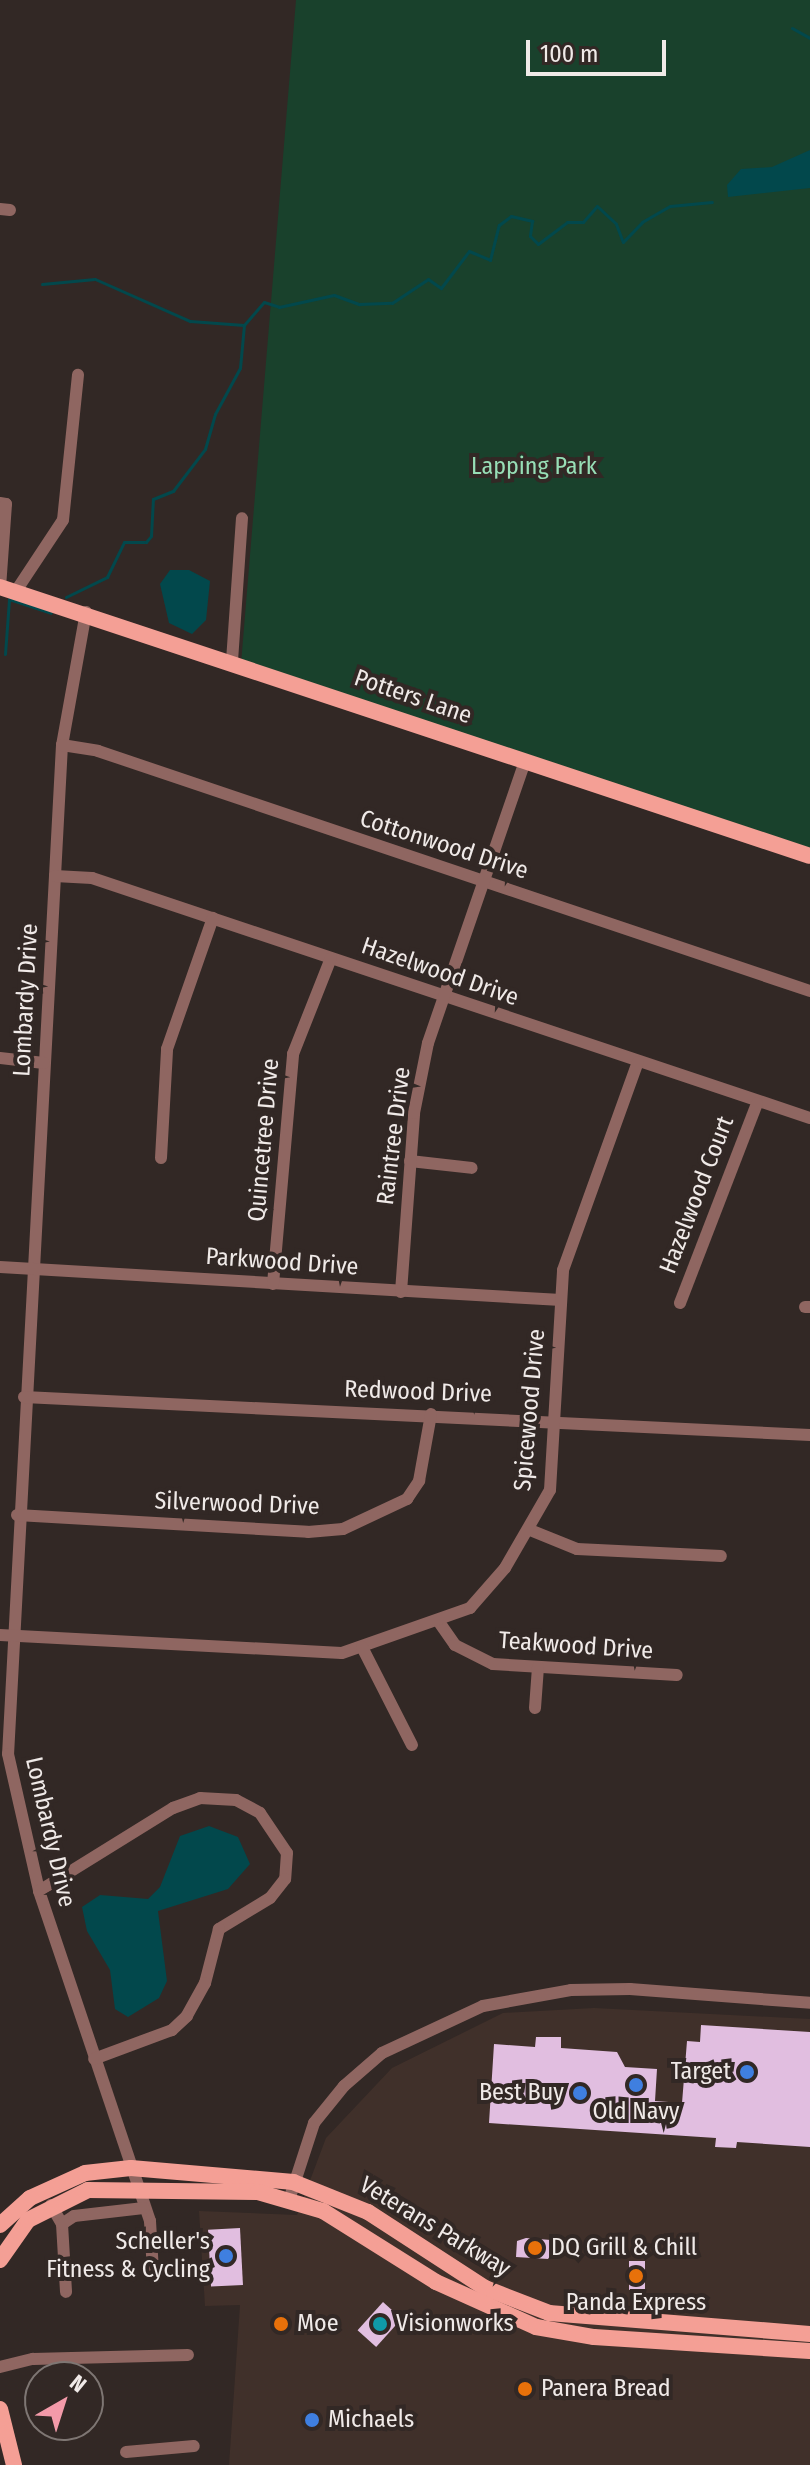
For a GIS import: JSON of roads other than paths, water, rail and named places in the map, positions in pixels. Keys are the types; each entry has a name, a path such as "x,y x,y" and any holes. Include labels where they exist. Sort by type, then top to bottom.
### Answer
{"main road":[{"name":"Potters Lane","path":"5,588 86,612 810,856"},
{"name":"Veterans Parkway","path":"0,2225 56,2183 131,2168 292,2189 368,2212 485,2288 549,2313 810,2334"},
{"name":"Veterans Parkway","path":"0,2260 28,2220 51,2205 88,2190 292,2189 489,2309 536,2327 594,2337 810,2351"},
{"path":"0,2409 14,2465"}],"street":[{"path":"5,588 63,520 78,375"},
{"path":"0,503 6,504 5,588"},
{"path":"232,661 242,518"},
{"name":"Lombardy Drive","path":"86,612 62,745 35,1269 5,1635 4,1754 39,1891 144,2208 153,2271"},
{"name":"Cottonwood Drive","path":"62,745 98,751 810,991"},
{"name":"Raintree Drive","path":"401,1292 410,1161 425,1057 525,761"},
{"name":"Hazelwood Drive","path":"55,876 92,878 757,1103 810,1118"},
{"path":"161,1158 167,1049 213,918"},
{"name":"Quincetree Drive","path":"273,1284 293,1054 331,958"},
{"path":"0,1058 44,1063"},
{"name":"Spicewood Drive","path":"5,1635 342,1653 439,1622 470,1608 530,1530 550,1490 561,1300 567,1255 638,1062"},
{"name":"Hazelwood Court","path":"680,1303 757,1103"},
{"path":"410,1161 472,1168"},
{"name":"Parkwood Drive","path":"0,1267 561,1300"},
{"name":"Redwood Drive","path":"24,1397 431,1414 810,1435"},
{"name":"Silverwood Drive","path":"17,1515 308,1532 343,1529 407,1499 419,1481 431,1414"},
{"path":"530,1530 577,1549 721,1556"},
{"name":"Teakwood Drive","path":"439,1622 455,1645 476,1656 538,1667 677,1675"},
{"path":"362,1647 412,1745"},
{"path":"535,1708 538,1667"},
{"path":"39,1891 173,1808 200,1798 236,1800 260,1813 287,1853 285,1879 270,1898 219,1929 205,1983 187,2016 172,2030 94,2059"},
{"path":"292,2189 314,2123 344,2086 382,2053 483,2006 571,1990 630,1989 810,2003"},
{"path":"51,2205 62,2224 66,2292"},
{"path":"62,2224 74,2216 144,2208"},
{"path":"594,2337 596,2319"},
{"path":"0,2367 33,2359 188,2355"},
{"path":"126,2452 194,2446"},
{"path":"161,2449 161,2465"}],"water":[{"path":"810,150 810,188 728,197 727,185 741,169 772,167"},
{"path":"170,570 189,570 210,581 206,620 192,634 169,623 160,584"},
{"path":"209,1826 238,1837 250,1864 228,1889 158,1911 167,1981 159,1998 128,2017 115,2009 110,1970 87,1931 82,1907 100,1895 148,1899 160,1887 180,1836"}],"waterway":[{"path":"792,28 810,38"},
{"path":"66,597 107,577 124,542 146,542 151,536 153,499 173,491 205,449 215,414 240,368 244,325 264,302 279,307 334,295 359,304 392,303 428,279 441,288 469,251 490,260 499,225 511,216 532,221 530,236 538,244 567,222 583,222 597,206 616,224 623,242 642,222 670,206 712,202"},
{"path":"42,284 95,279 190,321 244,325"},
{"path":"5,654 9,599 51,613"}],"place":[{"name":"Target","path":"747,2072"},
{"name":"Old Navy","path":"636,2085"},
{"name":"Best Buy","path":"580,2093"},
{"name":"DQ Grill & Chill","path":"535,2248"},
{"name":"Scheller's Fitness & Cycling","path":"226,2256"},
{"name":"Panda Express","path":"636,2276"},
{"name":"Moe","path":"281,2324"},
{"name":"Visionworks","path":"380,2324"},
{"name":"Panera Bread","path":"525,2389"},
{"name":"Michaels","path":"312,2420"}],"park label":[{"name":"Lapping Park","path":"534,467"}]}
